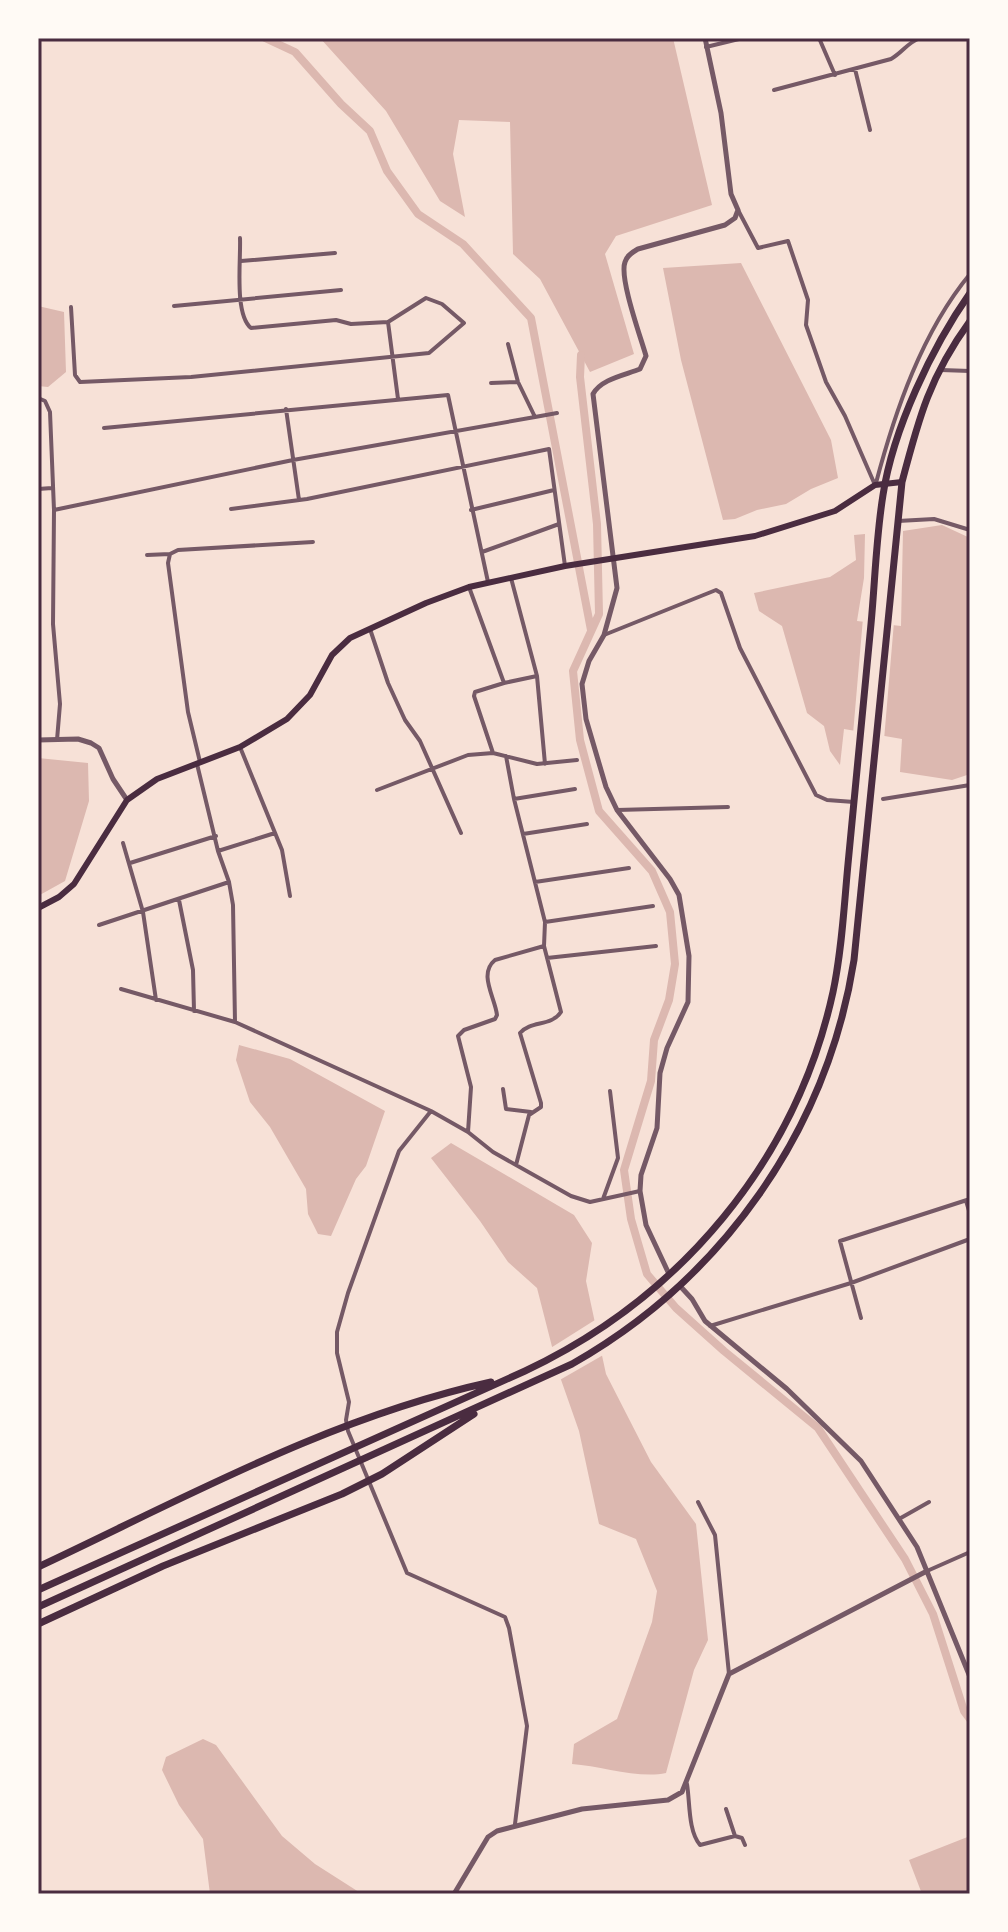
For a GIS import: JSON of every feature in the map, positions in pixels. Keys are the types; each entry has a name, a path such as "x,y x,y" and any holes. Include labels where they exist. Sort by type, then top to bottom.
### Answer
{"highway":[{"path":"38,1590 508,1379 601,1330 667,1278 718,1225 756,1175 785,1126 808,1074 834,991 885,483 902,424 927,366 951,320 970,293"},
{"path":"38,1607 531,1385 608,1343 677,1289 732,1232 770,1181 796,1137 828,1063 841,1021 854,960 902,482 922,407 939,370 968,325"},
{"path":"38,1567 259,1463 347,1426 455,1390 508,1379"},
{"path":"38,1624 163,1566 369,1481 503,1397"}],"main road":[{"path":"38,908 59,897 74,884 127,800 157,779 240,747 287,719 310,695 332,655 350,638 469,587 510,576 755,536 835,511 875,485 902,482"}],"street":[{"path":"705,38 721,113 731,194 758,248 788,241 808,300 806,325 826,382 845,416 875,485"},
{"path":"706,47 743,38"},
{"path":"819,38 835,75"},
{"path":"774,90 891,59 900,54 904,46 920,38"},
{"path":"855,69 870,130"},
{"path":"667,1278 642,1211 641,1175 657,1128 660,1073 667,1048 688,1002 689,956 679,895 617,810 606,787 586,719 582,684 589,661 604,635 617,588 593,394 595,388 640,369 645,362 626,284 625,262 630,254 638,249 725,225 735,218 738,210"},
{"path":"71,307 75,375 80,382 191,377 429,353 464,323 442,304 426,298 388,322 351,324 336,320 251,328 244,322 241,301 240,238"},
{"path":"241,261 335,253"},
{"path":"875,485 886,446 925,346 970,274"},
{"path":"174,306 341,290"},
{"path":"388,322 398,399"},
{"path":"508,344 518,382 535,417"},
{"path":"939,370 970,371"},
{"path":"491,383 518,382"},
{"path":"104,428 448,395 488,582"},
{"path":"38,398 45,401 50,412 54,510 53,624 60,704 57,740"},
{"path":"286,409 299,500"},
{"path":"54,510 293,460 557,413"},
{"path":"231,509 299,500 549,449 559,524 569,566"},
{"path":"38,489 52,488"},
{"path":"471,510 554,490"},
{"path":"897,521 934,519 970,530"},
{"path":"482,552 559,524"},
{"path":"147,555 170,554 178,550 313,542"},
{"path":"170,554 168,563 188,712 233,905 235,1022"},
{"path":"510,576 537,676 545,764"},
{"path":"469,587 504,683"},
{"path":"604,635 716,590 721,593 740,648 816,795 827,800 854,802"},
{"path":"370,629 388,683 405,720 433,767 461,833"},
{"path":"493,753 475,692 537,676"},
{"path":"38,740 78,739 99,748 127,800"},
{"path":"240,747 275,833 288,875 290,896"},
{"path":"377,790 468,755 493,753 545,764 577,760"},
{"path":"503,1089 506,1109 531,1112 541,1107 520,1033 527,1026 553,1021 561,1012 544,946 545,922 506,756"},
{"path":"883,799 970,785"},
{"path":"514,799 575,789"},
{"path":"617,810 728,807"},
{"path":"523,834 587,824"},
{"path":"218,851 275,833"},
{"path":"130,863 216,836"},
{"path":"123,843 143,912 156,1000"},
{"path":"535,882 629,868"},
{"path":"99,925 229,882"},
{"path":"179,900 193,970 194,1011"},
{"path":"545,922 653,906"},
{"path":"468,1132 471,1087 458,1036 464,1030 495,1019 497,1015 487,974 489,965 495,960 544,946"},
{"path":"547,958 656,946"},
{"path":"121,989 235,1022 431,1111 468,1132 493,1152 571,1196 590,1202 640,1191"},
{"path":"603,1199 618,1158 610,1091"},
{"path":"431,1111 399,1151 348,1293 337,1332 337,1353 349,1402 347,1426 407,1573 505,1617 527,1726 515,1824"},
{"path":"516,1165 531,1112"},
{"path":"861,1318 840,1241 843,1238 968,1200 970,1214"},
{"path":"710,1326 851,1283 970,1239"},
{"path":"677,1289 710,1326 787,1389 861,1461 917,1547 924,1573 970,1677"},
{"path":"454,1894 488,1837 515,1824 582,1809 668,1800 682,1792 687,1784 729,1674 715,1535 698,1502"},
{"path":"899,1519 929,1502"},
{"path":"729,1674 970,1552"},
{"path":"687,1784 695,1840 700,1845 735,1836 742,1838 745,1845"},
{"path":"726,1809 735,1836"}],"shaded area":[{"path":"320,38 673,38 712,205 616,236 605,254 634,354 590,372 540,279 513,254 510,122 459,120 453,154 465,217 440,201 386,111"},
{"path":"741,263 831,440 838,478 786,504 723,520 681,360 663,268"},
{"path":"38,306 64,312 66,372 48,387 38,386"},
{"path":"942,525 970,538 970,774 952,780 900,772 902,739 844,729 840,765 830,751 824,726 807,713 782,626 759,611 754,593 830,577 856,560 854,535 865,534 864,578 857,621 901,626 903,531"},
{"path":"38,758 88,763 89,801 65,881 38,896"},
{"path":"239,1045 290,1059 385,1111 366,1166 356,1179 331,1236 318,1234 308,1214 306,1189 270,1127 250,1102 236,1060"},
{"path":"451,1143 574,1215 592,1243 586,1281 606,1374 651,1462 696,1524 708,1640 694,1670 666,1773 632,1773 572,1764 574,1744 617,1719 652,1622 657,1591 636,1539 599,1524 579,1431 559,1374 537,1288 508,1262 431,1158"},
{"path":"203,1739 216,1745 282,1836 315,1864 362,1894 210,1894 203,1839 179,1805 162,1770 166,1757"},
{"path":"970,1836 970,1894 922,1894 909,1860"}],"pier":[{"path":"863,618 894,622 884,740 853,734"},
{"path":"595,1320 605,1354 558,1381 549,1349"}],"waterway":[{"path":"265,38 295,52 341,104 370,131 387,171 418,214 463,244 531,318 591,630"},
{"path":"581,355 580,377 597,524 599,614 573,671 580,740 599,811 652,871 670,912 675,964 669,1000 654,1040 651,1081 624,1170 631,1219 647,1274 676,1308 818,1428 905,1559 933,1614 964,1711 970,1719"}]}
